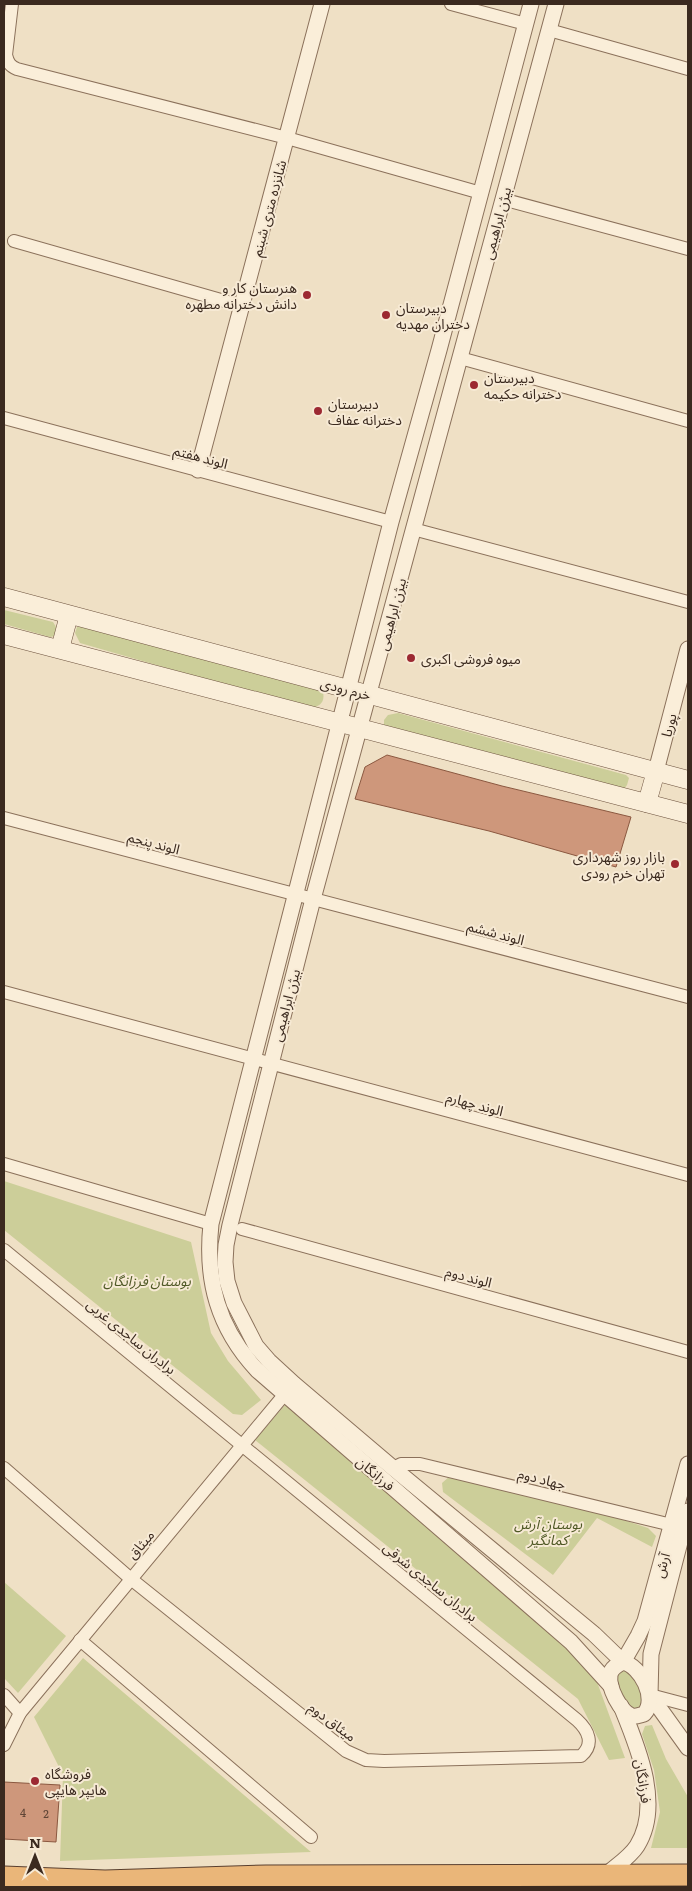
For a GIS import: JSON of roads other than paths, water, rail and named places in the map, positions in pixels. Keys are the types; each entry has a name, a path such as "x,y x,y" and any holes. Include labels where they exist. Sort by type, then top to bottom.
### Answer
{"highway":[{"path":"4,1877 104,1881 266,1876 688,1875"}],"main road":[{"name":"خرم رودی","path":"4,597 688,780"},
{"path":"60,649 69,615"},
{"path":"4,635 688,814"},
{"path":"647,803 656,771"}],"street":[{"path":"12,4 6,48 8,63 17,69 287,138 688,249"},
{"name":"شانزده متری شبنم","path":"198,470 322,4"},
{"path":"450,4 688,69"},
{"name":"بیژن ابراهیمی","path":"212,1224 391,522 531,4"},
{"name":"بیژن ابراهیمی","path":"234,1228 270,1064 313,899 556,4"},
{"path":"14,241 242,306"},
{"path":"439,350 460,358 688,420"},
{"name":"الوند هفتم","path":"4,418 391,522"},
{"path":"391,522 688,602"},
{"name":"پوریا","path":"656,771 688,649"},
{"name":"الوند پنجم","path":"4,818 296,895"},
{"name":"الوند ششم","path":"296,895 688,997"},
{"name":"الوند چهارم","path":"4,992 688,1175"},
{"path":"4,1164 212,1224 234,1228"},
{"name":"فرزانگان","path":"212,1224 210,1262 212,1285 229,1334 246,1359 289,1390 389,1474 594,1634 623,1662"},
{"name":"فرزانگان","path":"234,1228 226,1245 226,1262 227,1281 234,1303 256,1346 289,1390"},
{"name":"الوند دوم","path":"234,1228 688,1352"},
{"name":"برادران ساجدی غربی","path":"4,1250 241,1445"},
{"name":"میثاق","path":"4,1745 20,1713 241,1445 289,1390"},
{"name":"برادران ساجدی شرقی","path":"241,1445 577,1720 588,1733 588,1747"},
{"name":"جهاد دوم","path":"389,1474 401,1464 420,1464 681,1527"},
{"name":"آرش","path":"650,1695 651,1654 681,1527 688,1464"},
{"path":"4,1468 130,1579"},
{"name":"فرزانگان","path":"389,1474 571,1642 611,1686"},
{"name":"آرش","path":"623,1662 645,1621 688,1511"},
{"name":"میثاق دوم","path":"130,1579 346,1751 366,1760 581,1756 588,1747"},
{"path":"80,1640 311,1837"},
{"path":"650,1695 650,1706 644,1714 633,1716 627,1713 621,1706 611,1686 610,1676 612,1669 623,1662 634,1666 650,1695 688,1748"},
{"path":"4,1694 20,1713"},
{"path":"650,1695 688,1705"},
{"name":"فرزانگان","path":"606,1875 637,1846 648,1811 646,1784 640,1753 621,1706"}],"place":[{"name":"هنرستان کار و دانش دخترانه مطهره","path":"307,295"},
{"name":"دبیرستان دختران مهدیه","path":"386,315"},
{"name":"دبیرستان دخترانه حکیمه","path":"474,385"},
{"name":"دبیرستان دخترانه عفاف","path":"318,411"},
{"name":"میوه فروشی اکبری","path":"411,658"},
{"name":"بازار روز شهرداری تهران خرم رودی","path":"675,864"},
{"name":"فروشگاه هایپر هایپی","path":"35,1781"}],"park label":[{"name":"بوستان فرزانگان","path":"147,1280"},
{"name":"بوستان آرش کمانگیر","path":"548,1532"}]}
